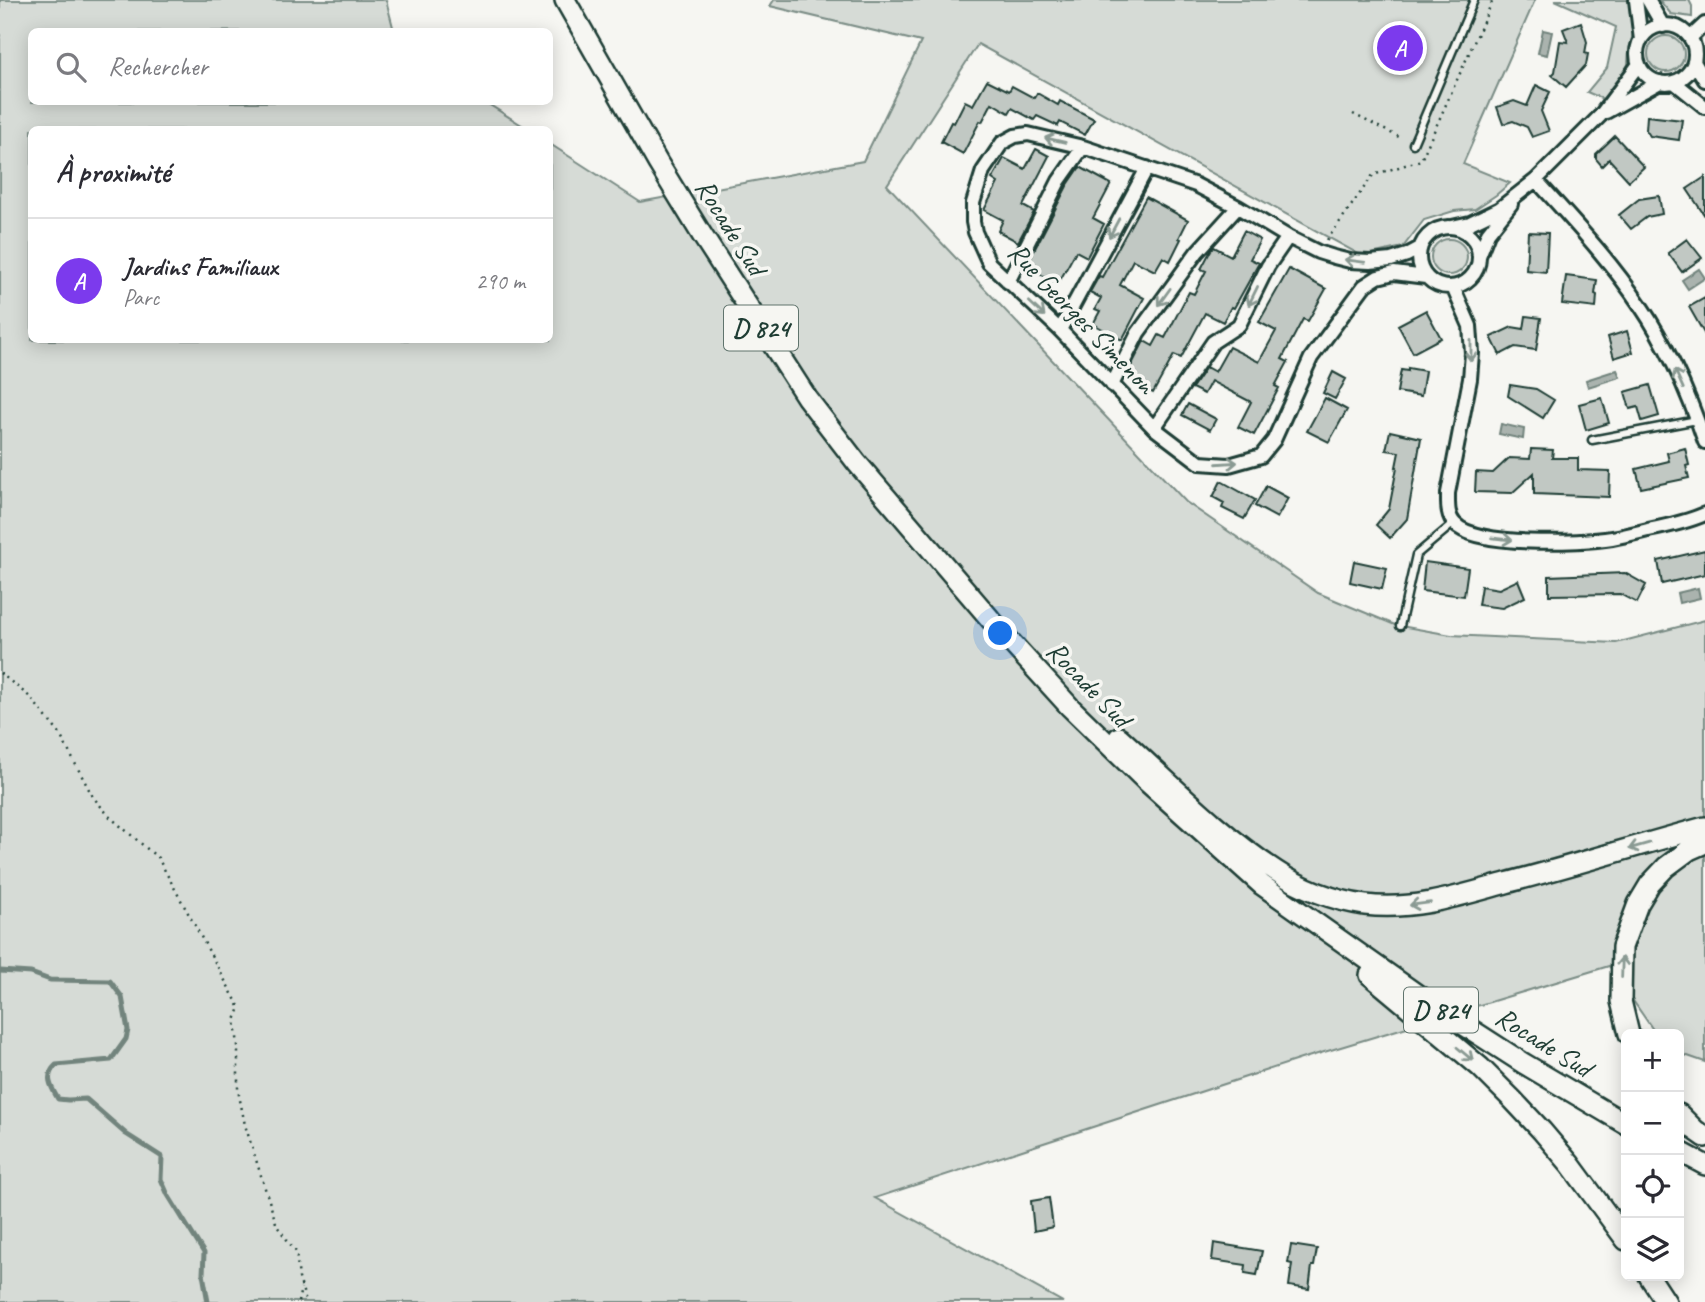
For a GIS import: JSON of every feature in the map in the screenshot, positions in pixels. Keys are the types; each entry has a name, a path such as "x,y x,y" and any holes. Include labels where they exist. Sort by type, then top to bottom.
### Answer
{"main road":[{"name":"Rocade Sud","path":"565,0 658,163 807,398 857,463 998,628 1070,707 1145,780 1262,885 1422,998 1523,1063 1621,1121"},
{"path":"998,628 1225,833 1277,872 1307,888 1338,899 1365,905 1420,905 1575,865 1705,827"},
{"path":"1628,1029 1621,1001 1622,947 1637,904 1650,884 1666,867 1689,850 1705,843"},
{"path":"1262,885 1480,1067 1542,1130 1621,1233"},
{"path":"1684,1119 1705,1137"},
{"path":"1684,1154 1705,1165"},
{"path":"1652,1281 1666,1302"}],"street":[{"path":"1636,0 1642,40"},
{"path":"1648,0 1663,26"},
{"path":"1690,38 1705,24"},
{"path":"1663,26 1678,28 1690,38 1695,53 1694,62 1687,75 1674,82 1660,82 1647,76 1637,56 1647,33 1663,26"},
{"path":"1694,62 1705,80"},
{"path":"1520,193 1488,233 1475,273 1469,280 1453,287 1438,285 1426,277 1420,266 1419,254 1428,235 1442,228 1470,223 1520,193 1600,116 1639,64"},
{"path":"1600,116 1660,82"},
{"path":"1674,82 1705,107"},
{"name":"Rue Georges Simenon","path":"1420,248 1391,260 1370,262 1350,261 1318,252 1196,184 1083,147 1028,135 1015,136 1002,143 983,171 975,195 975,232 989,263 1060,330 1154,428 1200,463 1229,465 1261,456 1274,440 1311,358 1364,286 1378,277 1394,273 1426,277"},
{"path":"1008,282 1059,180 1083,147"},
{"path":"1060,330 1147,168"},
{"path":"1536,180 1589,239 1639,304 1673,364 1705,442"},
{"path":"1112,385 1138,333 1197,252 1238,207"},
{"path":"1452,227 1474,239 1479,256"},
{"path":"1154,428 1213,342 1239,325 1268,266 1288,237"},
{"path":"1453,287 1470,326 1472,353 1470,379 1448,493 1448,509 1454,523 1468,533 1482,537 1550,542 1611,538 1692,520 1705,514"}],"lane":[{"path":"1413,144 1474,0"},
{"path":"1592,440 1697,420"},
{"path":"1400,626 1416,555 1454,523"}],"path":[{"path":"1353,114 1413,144"},
{"path":"0,673 30,697 59,733 101,807 158,858 240,1008 236,1020 238,1090 245,1125 277,1226 296,1252 306,1302"},
{"path":"298,1302 302,1286"}],"shaded area":[{"path":"0,0 386,0 393,28 28,28 28,105 490,105 523,126 28,126 28,343 553,343 553,146 640,202 863,161 921,42 770,6 774,0 1535,0 1463,164 1510,183 1475,209 1454,211 1424,220 1403,247 1362,256 978,44 887,185 1186,502 1318,593 1395,625 1451,635 1616,643 1705,620 1705,1062 1684,1055 1684,1029 1653,1029 1609,966 1301,1059 875,1198 1063,1302 0,1302"},
{"path":"1555,0 1629,0 1634,22 1628,64 1624,75 1603,99 1587,92 1607,68 1616,27"},
{"path":"1659,0 1689,0 1692,17 1671,14"},
{"path":"1543,30 1552,32 1547,55 1538,53"},
{"path":"1666,36 1679,41 1684,54 1679,67 1666,72 1653,67 1648,54 1653,41"},
{"path":"1449,239 1462,244 1467,257 1462,270 1449,275 1436,270 1431,257 1436,244"},
{"path":"1699,269 1705,278 1688,289 1682,280"},
{"path":"1617,370 1620,377 1588,387 1586,380"},
{"path":"1501,424 1524,429 1523,439 1499,434"},
{"path":"1698,588 1700,598 1679,603 1677,593"}],"building":[{"path":"1581,22 1587,42 1586,65 1566,87 1552,75 1555,72 1560,41 1568,42 1563,29"},
{"path":"987,80 1009,91 1012,86 1034,98 1037,93 1058,105 1060,101 1094,119 1085,135 1060,122 1058,126 1037,116 1034,120 1012,108 1009,113 992,103 963,154 941,142 965,101 973,105"},
{"path":"1536,85 1550,92 1541,111 1549,131 1532,137 1527,127 1513,121 1503,124 1497,107 1514,101 1527,106"},
{"path":"1647,116 1682,120 1679,140 1650,136 1646,130"},
{"path":"1615,136 1644,167 1629,181 1609,159 1602,166 1596,159 1596,154"},
{"path":"1036,149 1049,156 1023,206 1034,212 1018,242 998,231 1003,220 984,210 998,183 992,179 1004,158 1025,169"},
{"path":"1080,167 1111,184 1093,218 1104,224 1087,257 1076,251 1058,284 1026,266 1067,186"},
{"path":"1705,177 1705,216 1687,189"},
{"path":"1659,196 1662,214 1647,217 1631,229 1619,215 1639,199"},
{"path":"1146,197 1188,220 1170,261 1163,257 1155,271 1133,260 1120,285 1144,298 1122,340 1093,324 1100,311 1095,309 1101,298 1090,292 1099,276 1102,277"},
{"path":"1244,231 1260,240 1250,259 1259,263 1223,322 1205,313 1181,358 1174,355 1153,393 1125,378 1144,341 1153,346 1159,335 1165,338 1189,292 1194,294 1206,271 1201,269 1211,250 1214,247 1231,256"},
{"path":"1528,232 1548,233 1546,272 1526,270"},
{"path":"1687,239 1702,258 1682,272 1668,253"},
{"path":"1289,269 1326,289 1308,321 1303,319 1282,359 1288,362 1275,386 1279,388 1254,435 1238,427 1251,402 1211,381 1204,394 1192,388 1206,367 1215,372 1229,347 1259,362 1276,331 1259,322"},
{"path":"1566,276 1597,280 1596,308 1562,304"},
{"path":"1705,298 1705,335 1689,307"},
{"path":"1426,310 1441,338 1413,353 1398,325"},
{"path":"1526,316 1541,318 1536,350 1515,347 1500,355 1491,337 1512,327 1524,329"},
{"path":"1627,331 1633,352 1614,358 1608,337"},
{"path":"1408,368 1425,371 1421,396 1397,392 1401,370 1408,371"},
{"path":"1333,372 1346,379 1335,399 1323,393"},
{"path":"1510,385 1536,389 1554,400 1543,418 1508,396"},
{"path":"1650,385 1659,416 1642,421 1638,407 1630,409 1625,392"},
{"path":"1325,398 1347,410 1329,442 1307,431"},
{"path":"1602,398 1609,423 1586,430 1579,404"},
{"path":"1188,404 1216,419 1210,430 1182,415"},
{"path":"1390,431 1421,438 1407,519 1390,538 1376,525 1389,509 1397,467 1399,452 1386,450"},
{"path":"1685,448 1689,478 1641,488 1636,469 1669,461 1667,453"},
{"path":"1531,449 1553,450 1552,458 1578,458 1578,470 1610,471 1609,497 1534,494 1534,473 1512,493 1475,492 1476,472 1493,473 1509,458 1530,459"},
{"path":"1221,481 1255,500 1244,519 1222,508 1224,503 1213,497"},
{"path":"1266,486 1288,498 1277,518 1255,506"},
{"path":"1705,550 1705,574 1662,584 1658,561"},
{"path":"1354,561 1387,568 1382,589 1350,582"},
{"path":"1425,562 1468,568 1464,596 1422,591"},
{"path":"1625,573 1646,585 1637,603 1620,594 1549,595 1549,576"},
{"path":"1518,580 1525,597 1502,608 1478,605 1481,586 1499,589"},
{"path":"1049,1198 1053,1227 1034,1231 1031,1201"},
{"path":"1214,1243 1262,1251 1257,1275 1245,1273 1246,1265 1212,1260"},
{"path":"1291,1245 1317,1249 1309,1289 1289,1286 1292,1264 1288,1263"}],"waterway":[{"path":"0,971 31,973 50,980 110,981 122,997 128,1030 126,1039 111,1060 56,1065 50,1073 50,1082 58,1099 86,1099 126,1134 162,1157 161,1179 204,1253 203,1274 208,1302"}],"place":[{"name":"Jardins Familiaux","path":"1400,48"}]}
